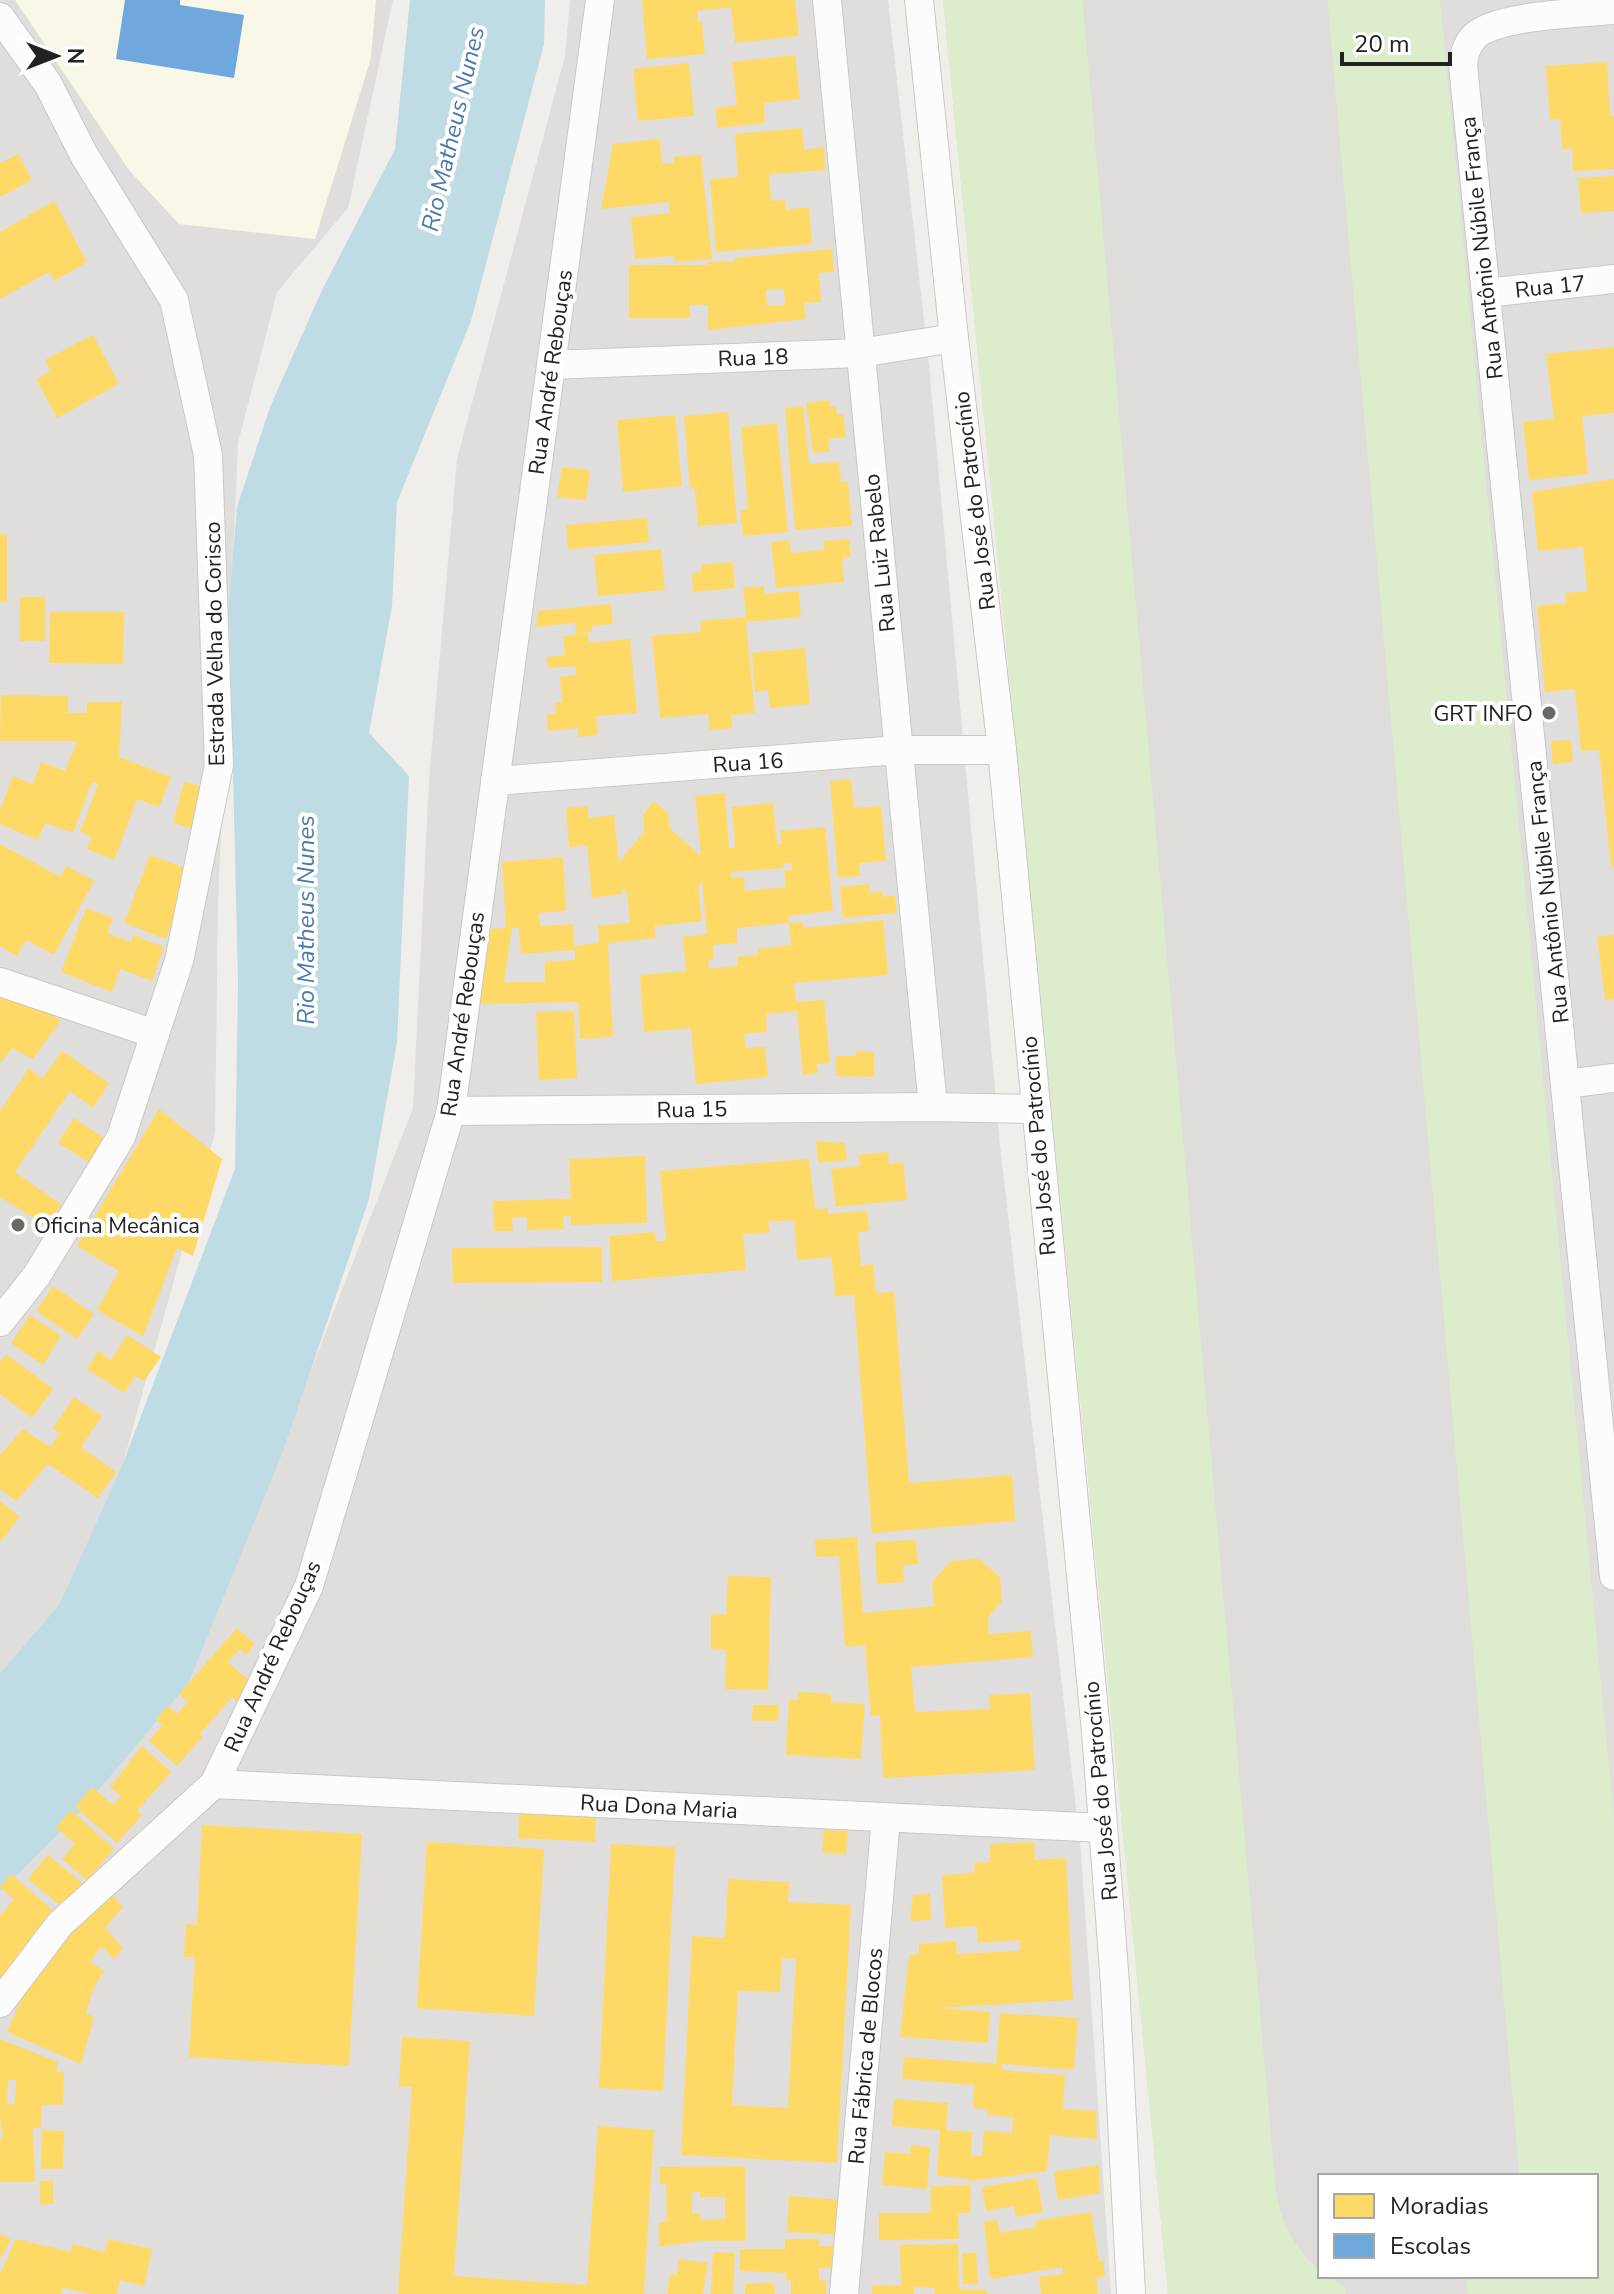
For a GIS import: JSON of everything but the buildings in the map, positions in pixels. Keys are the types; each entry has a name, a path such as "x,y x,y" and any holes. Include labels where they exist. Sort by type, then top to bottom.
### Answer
{"street":[{"name":"Rua André Rebouças","path":"0,2003 60,1924 214,1784 309,1586 451,1111 600,0"},
{"name":"Rua Luiz Rabelo","path":"827,0 933,1107"},
{"name":"Rua José do Patrocínio","path":"919,0 1002,750 1103,1828 1115,1984 1131,2294"},
{"name":"Rua Antônio Núbile França","path":"1614,10 1506,22 1486,28 1473,37 1465,51 1463,65 1614,1576"},
{"name":"Estrada Velha do Corisco","path":"0,17 48,84 84,155 174,300 208,455 219,765 179,961 121,1137 37,1275 0,1322"},
{"name":"Rua 17","path":"1486,293 1614,279"},
{"name":"Rua 18","path":"551,365 860,353 954,338"},
{"name":"Rua 16","path":"495,781 898,750 1002,750"},
{"path":"0,982 155,1034"},
{"path":"1566,1084 1614,1078"},
{"name":"Rua 15","path":"451,1111 1035,1109"},
{"name":"Rua Dona Maria","path":"214,1784 1103,1828"},
{"name":"Rua Fábrica de Blocos","path":"844,2294 886,1818"}],"shaded area":[{"path":"0,0 393,0 348,208 277,292 238,443 218,903 215,1133 123,1463 59,1605 0,1673"},
{"path":"15,0 376,0 371,58 315,239 179,224 129,170"},
{"path":"570,0 888,0 929,365 1000,1145 1081,1852 1111,2294 0,2294 0,1892 74,1819 210,1629 413,1108 429,780 457,459 565,56"},
{"path":"943,0 1442,0 1614,1821 1614,2294 1168,2294"},
{"path":"1440,0 1614,0 1614,1821"}],"green space":[{"path":"943,0 1143,0 1335,2174 1318,2174 1318,2278 1344,2278 1345,2294 1168,2294"},
{"path":"1264,0 1440,0 1614,1821 1614,2294 1468,2294 1466,2278 1598,2278 1598,2174 1457,2174"}],"water":[{"name":"Rio Matheus Nunes","path":"410,0 545,0 544,44 471,321 397,502 392,606 369,733 409,776 397,1042 369,1199 282,1454 188,1684 74,1819 0,1892 0,1673 59,1605 123,1463 235,1169 238,983 229,603 237,507 270,407 322,290 395,149"}],"runway":[{"path":"1205,0 1397,2174"}],"place":[{"name":"GRT INFO","path":"1549,713"},
{"name":"Oficina Mecânica","path":"18,1225"}]}
